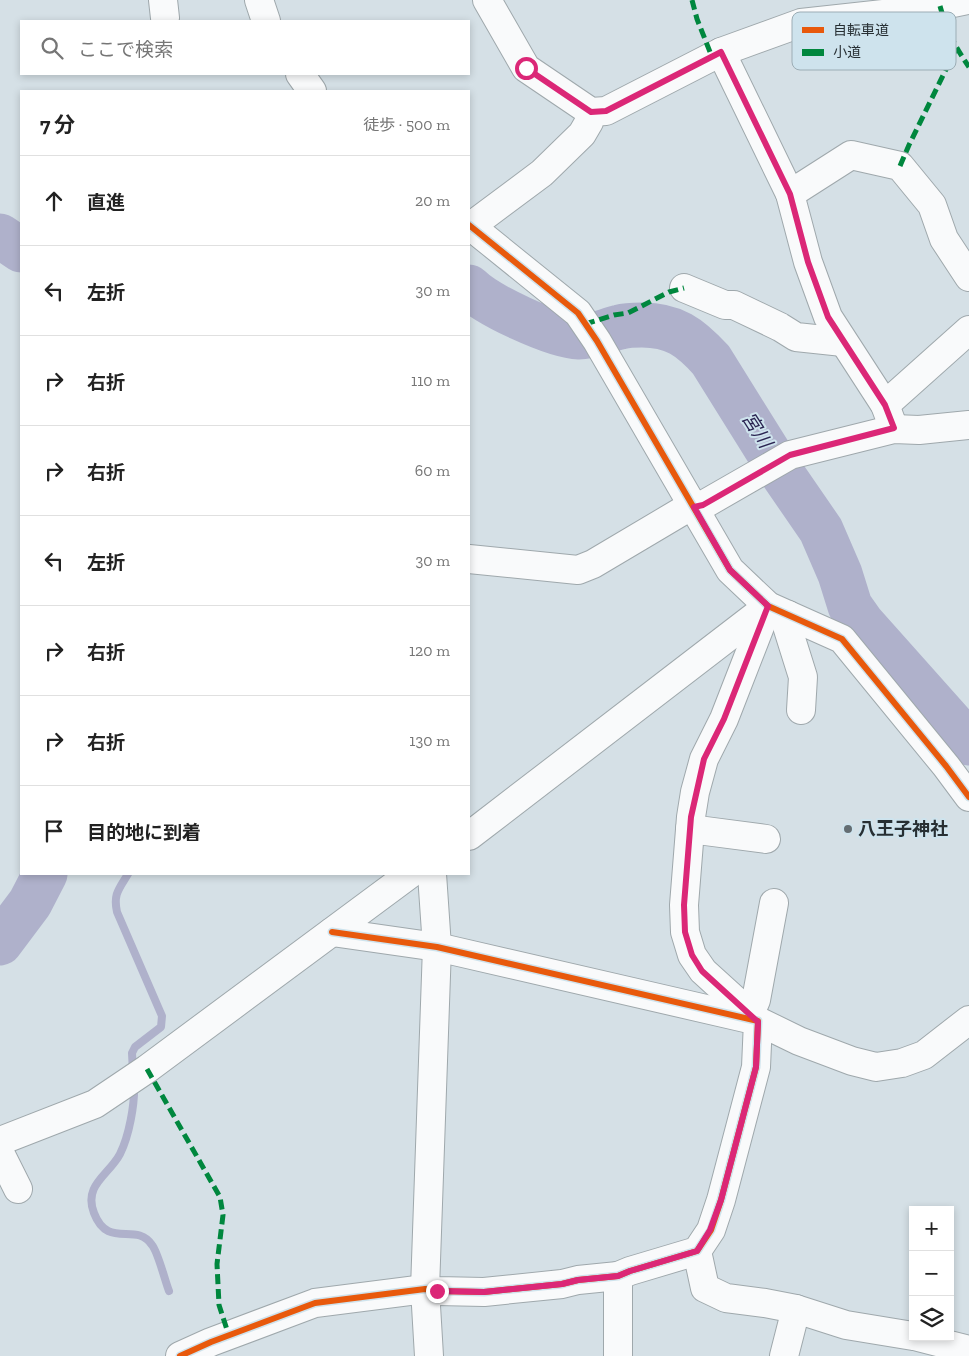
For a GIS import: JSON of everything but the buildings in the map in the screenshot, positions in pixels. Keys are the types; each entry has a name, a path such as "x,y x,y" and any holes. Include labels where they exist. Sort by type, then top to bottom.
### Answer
{"street":[{"path":"258,0 266,20"},
{"path":"487,0 526,68 591,112 606,111 721,52 792,26"},
{"path":"901,12 967,0"},
{"path":"721,52 790,194 811,271 828,317 890,417 920,430 969,425"},
{"path":"301,75 311,90"},
{"path":"591,112 589,122 582,134 542,173 470,226 578,313 593,334 730,570 778,611 842,639 969,797"},
{"path":"790,194 851,155 900,166 932,206 944,239 969,276"},
{"path":"684,288 725,305 734,305 780,327 796,337 843,342"},
{"path":"470,559 578,570 593,564 684,510 703,505 790,455 890,417 969,330"},
{"path":"778,611 787,626 804,677 801,710"},
{"path":"778,611 704,759 695,792 684,905 685,932 692,955 702,971 754,1018 798,1041 852,1061 876,1067 902,1063 924,1055 969,1020"},
{"path":"470,835 778,611"},
{"path":"690,829 766,838"},
{"path":"0,1141 95,1104 132,1079 409,875"},
{"path":"429,1356 426,1289 436,947 432,875"},
{"path":"180,1356 230,1346 315,1303 426,1289 484,1292 562,1284 578,1280 618,1276 697,1251 710,1230 721,1200 756,1067 754,1018 774,903"},
{"path":"332,932 436,947 754,1018"},
{"path":"0,1153 18,1189"},
{"path":"697,1251 705,1288 726,1298 796,1309 846,1325 909,1335"},
{"path":"618,1276 618,1356"},
{"path":"784,1356 796,1309"},
{"path":"934,1341 969,1350"}],"waterway":[{"path":"0,236 20,249"},
{"name":"宮川","path":"470,288 490,302 521,318 568,335 584,337 625,326 653,326 672,330 696,345 711,360 779,469 821,530 840,574 850,606 862,623 969,743"},
{"path":"0,943 30,903 44,875"},
{"path":"127,875 116,896 117,912 162,1016 161,1027 135,1047 132,1053 133,1072"},
{"path":"134,1084 131,1120 123,1147 120,1154 94,1188 92,1203 94,1213 100,1224 107,1230 114,1233 138,1235 145,1238 152,1245 169,1291"}],"marked path":[{"path":"692,0 697,19 712,57"},
{"path":"940,6 942,12"},
{"path":"956,46 969,67"},
{"path":"900,166 946,70"},
{"path":"585,324 614,315 628,313 669,292 684,288"},
{"path":"147,1069 220,1197 223,1215 217,1264 219,1305 229,1336"}],"cycle path":[{"path":"470,226 578,313 597,341 730,570 768,606 842,639 969,797"},
{"path":"180,1356 211,1342 315,1303 425,1289 484,1292 618,1276 697,1251 711,1230 721,1200 756,1067 758,1021 437,947 332,932"}],"place":[{"name":"八王子神社","path":"848,829"}],"route":[{"path":"437,1291 484,1292 618,1276 697,1251 710,1230 721,1200 756,1067 758,1022 702,971 692,955 685,932 684,905 691,817 695,792 704,759 724,719 768,606 730,570 694,507 703,505 790,455 894,428 885,405 828,317 808,262 790,194 721,52 606,111 591,112 583,108 526,68"}]}
